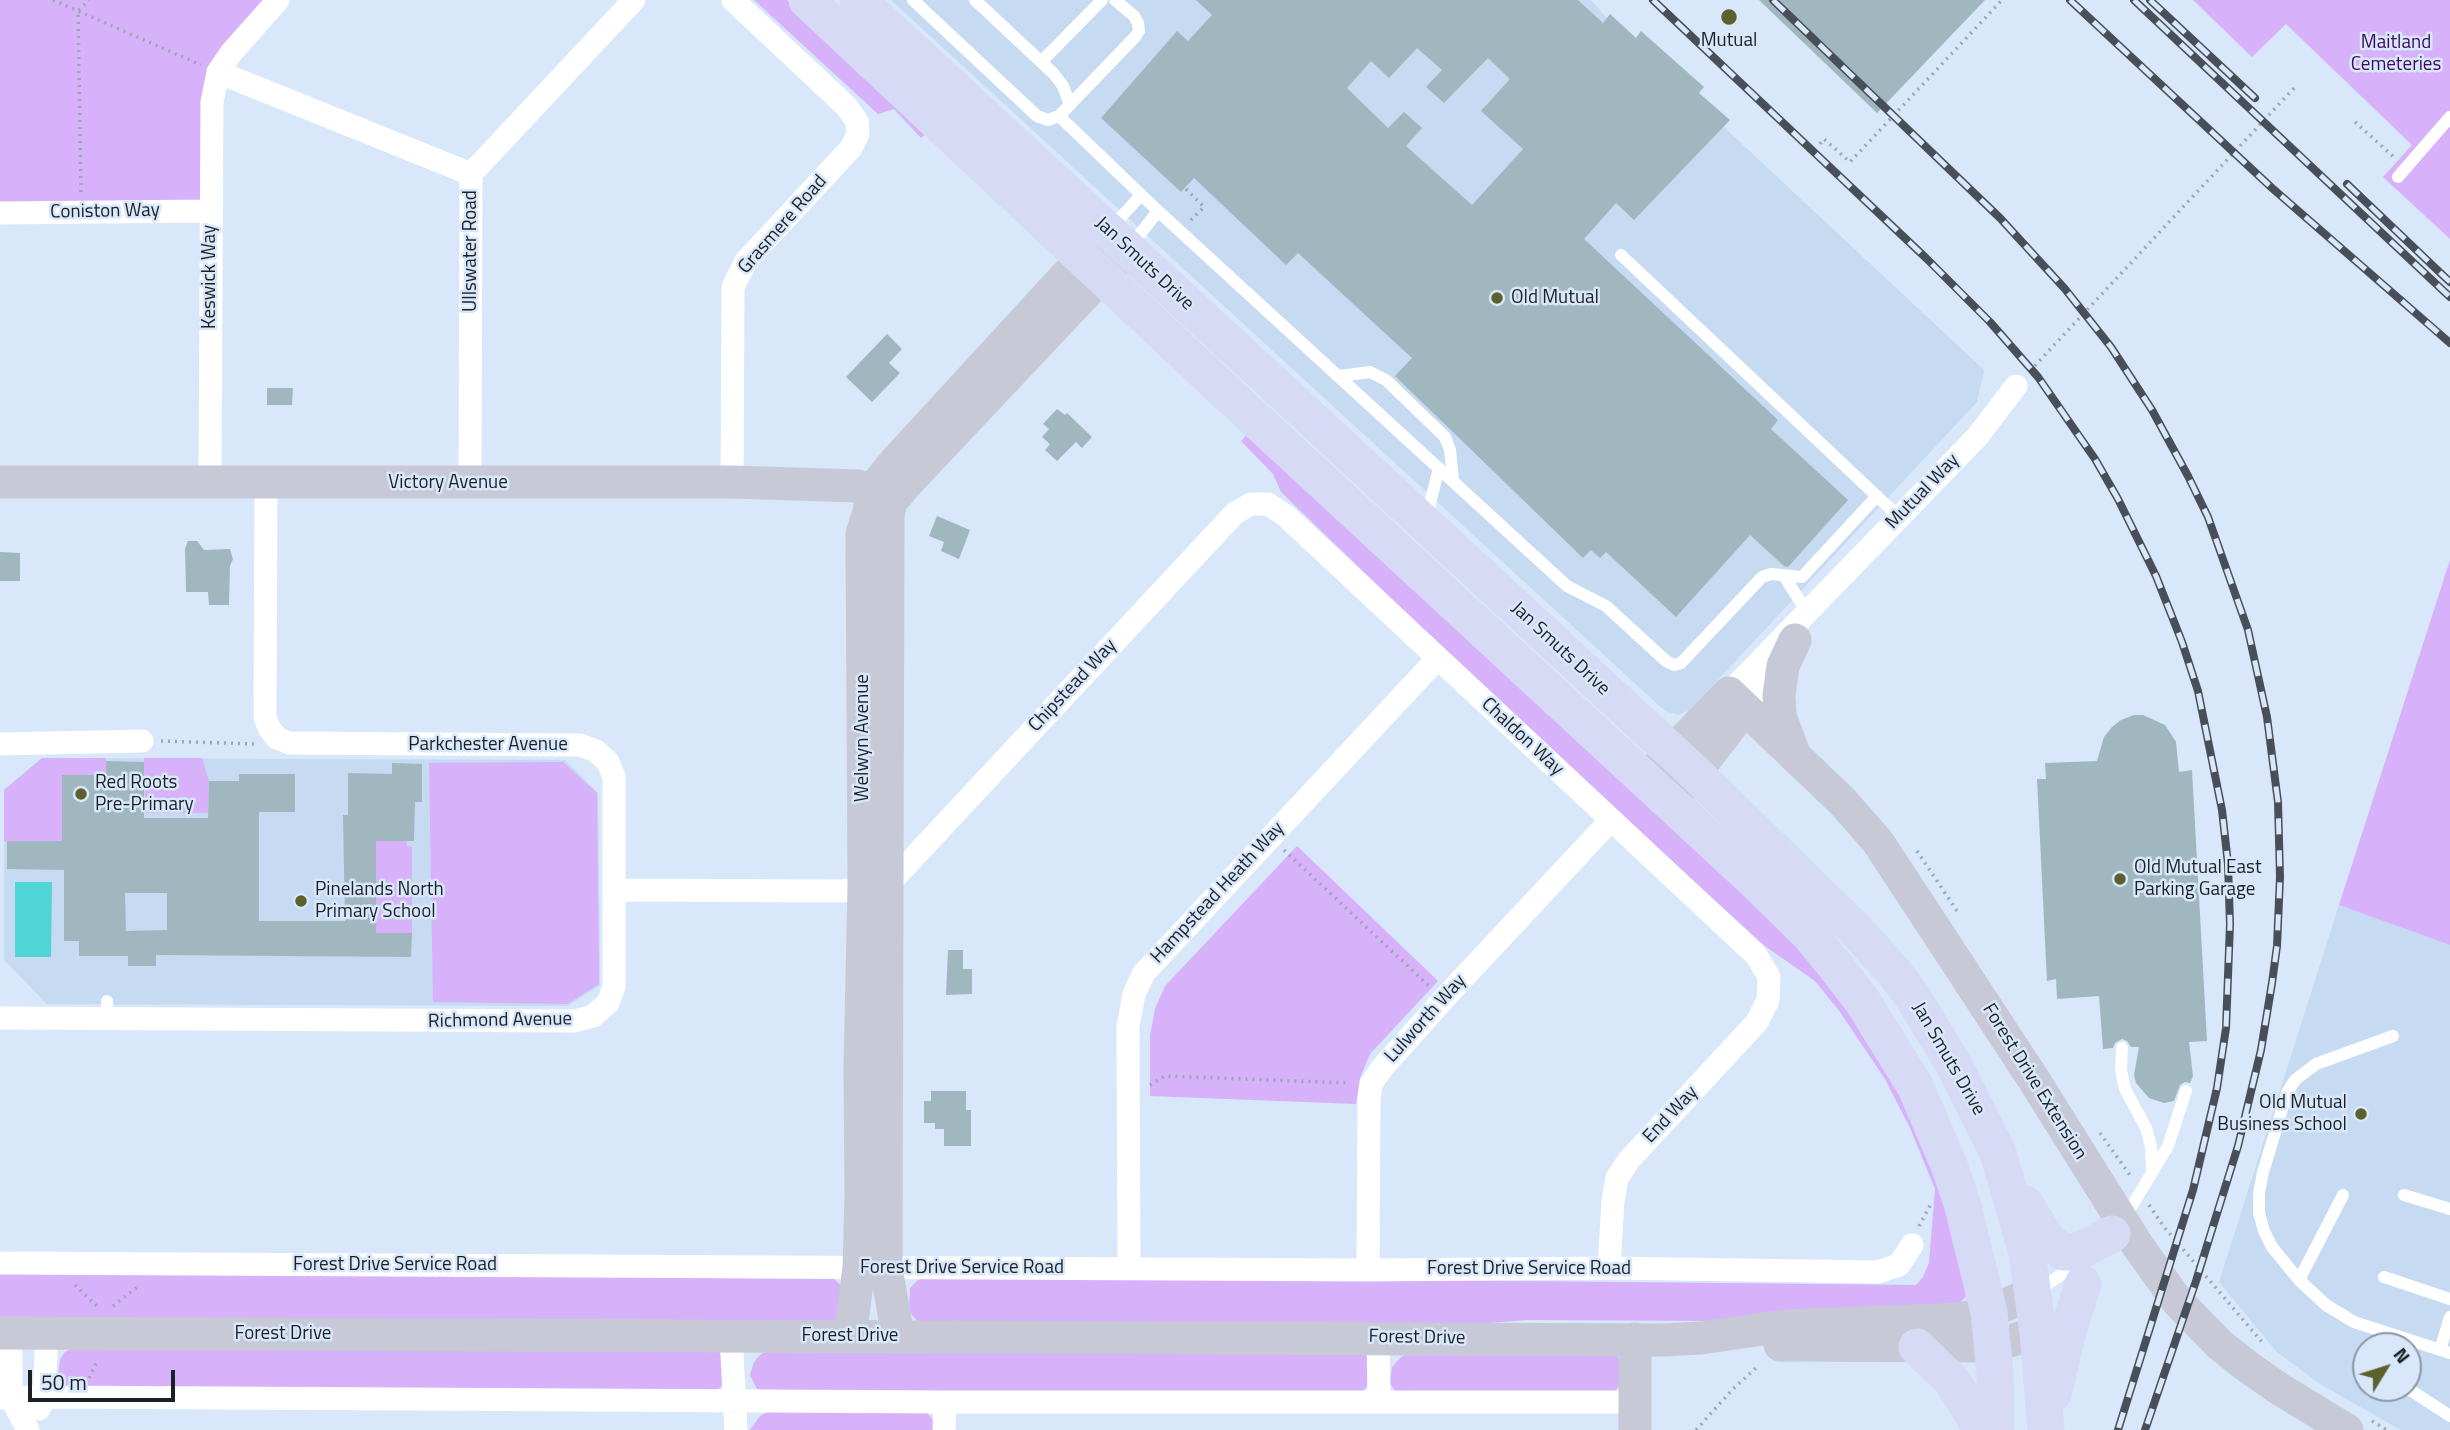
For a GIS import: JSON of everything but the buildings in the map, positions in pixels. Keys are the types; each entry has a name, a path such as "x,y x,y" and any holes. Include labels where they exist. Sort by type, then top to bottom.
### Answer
{"main road":[{"name":"Jan Smuts Drive","path":"807,0 1657,789 1811,936 1863,1002 1915,1086 1950,1165 1972,1238 2061,1289"},
{"name":"Jan Smuts Drive","path":"858,0 1683,763 1855,929 1912,996 1954,1065 1998,1153 2027,1252 2061,1289"},
{"path":"1998,1153 2035,1221 2052,1246 2063,1252 2073,1252 2061,1289 2057,1370 2035,1430"},
{"name":"Jan Smuts Drive","path":"2035,1430 2061,1289"},
{"name":"Jan Smuts Drive","path":"1996,1430 2061,1289"},
{"path":"1917,1347 1951,1380 1981,1430"}],"street":[{"name":"Keswick Way","path":"210,481 212,102 218,72 231,53 278,0"},
{"name":"Ullswater Road","path":"470,483 471,174 634,0"},
{"name":"Grasmere Road","path":"732,482 733,287 746,261 851,148 858,134 857,121 846,106 733,0"},
{"path":"218,72 471,174"},
{"name":"Coniston Way","path":"0,213 211,211"},
{"path":"882,496 1118,240"},
{"name":"Mutual Way","path":"1657,789 1683,763 1801,626 1823,594 1977,437 2017,386"},
{"name":"Victory Avenue","path":"0,482 732,482 858,486 882,496"},
{"path":"266,483 265,717 277,738"},
{"path":"829,486 851,503 857,513 862,534"},
{"name":"Welwyn Avenue","path":"875,887 862,534 869,512 882,496"},
{"name":"Welwyn Avenue","path":"850,1337 873,1268 875,887 887,523 882,496"},
{"name":"Chipstead Way","path":"875,887 1235,513 1251,503 1268,504"},
{"name":"Chaldon Way","path":"1268,504 1286,516 1756,955 1769,977"},
{"path":"1795,755 1784,730 1779,695 1783,666 1801,626"},
{"name":"Hampstead Heath Way","path":"1129,1267 1128,1026 1134,994 1144,973 1438,657"},
{"name":"Forest Drive Extension","path":"1737,700 1843,802 1878,842 2034,1080 2061,1289 2160,1277 2192,1317 2220,1345 2278,1388 2347,1430"},
{"name":"Parkchester Avenue","path":"277,738 302,751 580,746 596,751 608,762 614,777 614,890"},
{"path":"0,744 142,741"},
{"name":"Lulworth Way","path":"1371,1084 1451,991 1610,821"},
{"path":"614,890 842,891 875,887"},
{"name":"Richmond Avenue","path":"0,1018 107,1010 575,1021 593,1016 608,1003 614,987 614,890"},
{"name":"End Way","path":"1609,1268 1613,1200 1618,1178 1629,1160 1757,1022 1768,1000 1769,977"},
{"path":"1368,1270 1371,1084"},
{"name":"Forest Drive Service Road","path":"0,1264 1368,1270 1609,1268 1878,1272 1899,1265 1912,1245"},
{"name":"Welwyn Avenue","path":"873,1268 898,1336"},
{"name":"Forest Drive","path":"1701,1338 1784,1326 1961,1319 2061,1289"},
{"name":"Forest Drive","path":"5,1333 1701,1338 1796,1346 1917,1347 2061,1289"},
{"path":"5,1333 6,1398 28,1428 44,1396 47,1332"},
{"path":"731,1336 736,1430"},
{"path":"1378,1337 1379,1400"},
{"path":"6,1398 44,1396 945,1402 1379,1400 1635,1416 1635,1339"},
{"path":"944,1430 945,1402"}],"lane":[{"path":"913,0 1037,116 1048,120 1059,116 1139,31 1135,16 1115,0"},
{"path":"975,0 1063,86 1070,105"},
{"path":"1041,62 1102,0"},
{"path":"1059,116 1158,211 1567,586 1606,606 1666,661 1674,665 1681,663 1762,577 1771,574 1802,577"},
{"path":"2402,172 2450,117"},
{"path":"1118,240 1141,195"},
{"path":"1118,240 1158,211"},
{"path":"1621,255 1899,517"},
{"path":"1339,376 1370,372 1386,380 1445,437 1450,450 1453,480"},
{"path":"1425,525 1439,468"},
{"path":"1801,626 1802,577 1877,496"},
{"path":"1784,576 1801,626"},
{"path":"2381,1332 2341,1315 2299,1280 2272,1247 2264,1231 2259,1213 2259,1193 2287,1093 2295,1080 2316,1064 2393,1036"},
{"path":"2122,1048 2121,1070 2125,1089 2146,1128 2151,1147 2152,1172"},
{"path":"2061,1289 2132,1208 2168,1146 2186,1091"},
{"path":"2299,1280 2343,1195"},
{"path":"2404,1195 2450,1209"},
{"path":"2384,1277 2450,1299"},
{"path":"2422,1346 2445,1351 2450,1317"},
{"path":"2422,1398 2450,1416"}],"path":[{"path":"52,0 218,72"},
{"path":"81,212 78,11 89,0"},
{"path":"1820,144 1824,139 1850,162 2002,0"},
{"path":"2017,386 2296,86"},
{"path":"2355,122 2402,172"},
{"path":"1186,189 1203,207 1186,225"},
{"path":"142,741 258,744 277,738"},
{"path":"1269,837 1432,988 1451,991"},
{"path":"1130,1097 1166,1076 1371,1084"},
{"path":"1912,1245 1920,1223 1937,1193"},
{"path":"2155,1214 2217,1289"},
{"path":"70,1280 104,1313"},
{"path":"112,1307 145,1282"},
{"path":"86,1386 99,1357"},
{"path":"1696,1430 1756,1367"}],"shaded area":[{"path":"891,0 1591,0 1607,18 1984,370 1977,402 1690,710 1678,715 1665,711"},
{"name":"Pinelands North Primary School","path":"42,758 565,760 598,793 600,985 568,1006 47,1004 4,960 4,790"},
{"path":"15,882 52,882 51,957 15,957"},
{"name":"Old Mutual Business School","path":"2339,905 2450,945 2450,1430 2401,1430 2320,1384 2277,1352 2219,1282"}],"green space":[{"path":"0,0 275,0 222,57 202,199 192,204 0,204"},
{"path":"754,0 787,0 931,129 921,138 894,109 878,114"},
{"name":"Maitland Cemeteries","path":"2193,0 2450,0 2450,239 2383,177 2412,145 2286,24 2252,57"},
{"path":"1251,430 1803,944 1911,1086 1969,1293 1956,1307 1712,1321 1528,1320 1408,1329 917,1321 909,1311 910,1288 929,1275 1916,1285 1929,1263 1935,1189 1910,1128 1885,1079 1840,1012 1815,981 1765,946 1622,816 1281,492 1273,474 1241,441"},
{"path":"2450,560 2450,945 2339,905"},
{"path":"42,758 106,758 106,775 62,775 62,811 76,841 4,841 4,790"},
{"path":"144,758 202,758 209,781 208,813 145,813"},
{"path":"563,762 597,793 599,984 567,1004 433,1002 429,763"},
{"path":"376,841 407,841 407,846 412,847 412,933 376,933"},
{"path":"1297,846 1438,981 1370,1054 1360,1078 1356,1104 1150,1096 1150,1036 1155,1009 1165,986"},
{"path":"0,1272 834,1279 842,1286 849,1309 832,1325 0,1319"},
{"path":"75,1346 718,1350 724,1359 725,1381 720,1388 708,1393 69,1391 58,1375 60,1359"},
{"path":"773,1348 1361,1351 1369,1358 1371,1380 1365,1389 1355,1395 769,1393 757,1389 750,1375 754,1362 761,1354"},
{"path":"1413,1351 1616,1354 1622,1364 1622,1383 1615,1391 1395,1391 1390,1383 1392,1367 1401,1357"},
{"path":"770,1410 925,1410 941,1430 750,1430 760,1416"}],"railway":[{"path":"1653,0 1926,258 1990,322 2038,377 2095,459 2118,499 2156,576 2198,691 2222,810 2228,864 2230,924 2226,1028 2217,1088 2193,1190 2118,1430"},
{"path":"1773,0 2000,218 2065,289 2111,347 2152,410 2208,517 2248,630 2267,717 2278,802 2280,877 2277,946 2261,1050 2238,1146 2145,1430"},
{"path":"2070,0 2272,188 2450,343"},
{"path":"2134,0 2450,297"},
{"path":"2150,0 2255,98"},
{"path":"2347,184 2450,282"}],"place":[{"name":"Mutual","path":"1729,17"},
{"name":"Old Mutual","path":"1497,298"},
{"name":"Red Roots Pre-Primary","path":"81,794"},
{"name":"Old Mutual East Parking Garage","path":"2120,879"},
{"name":"Pinelands North Primary School","path":"301,901"},
{"name":"Old Mutual Business School","path":"2361,1114"}]}
